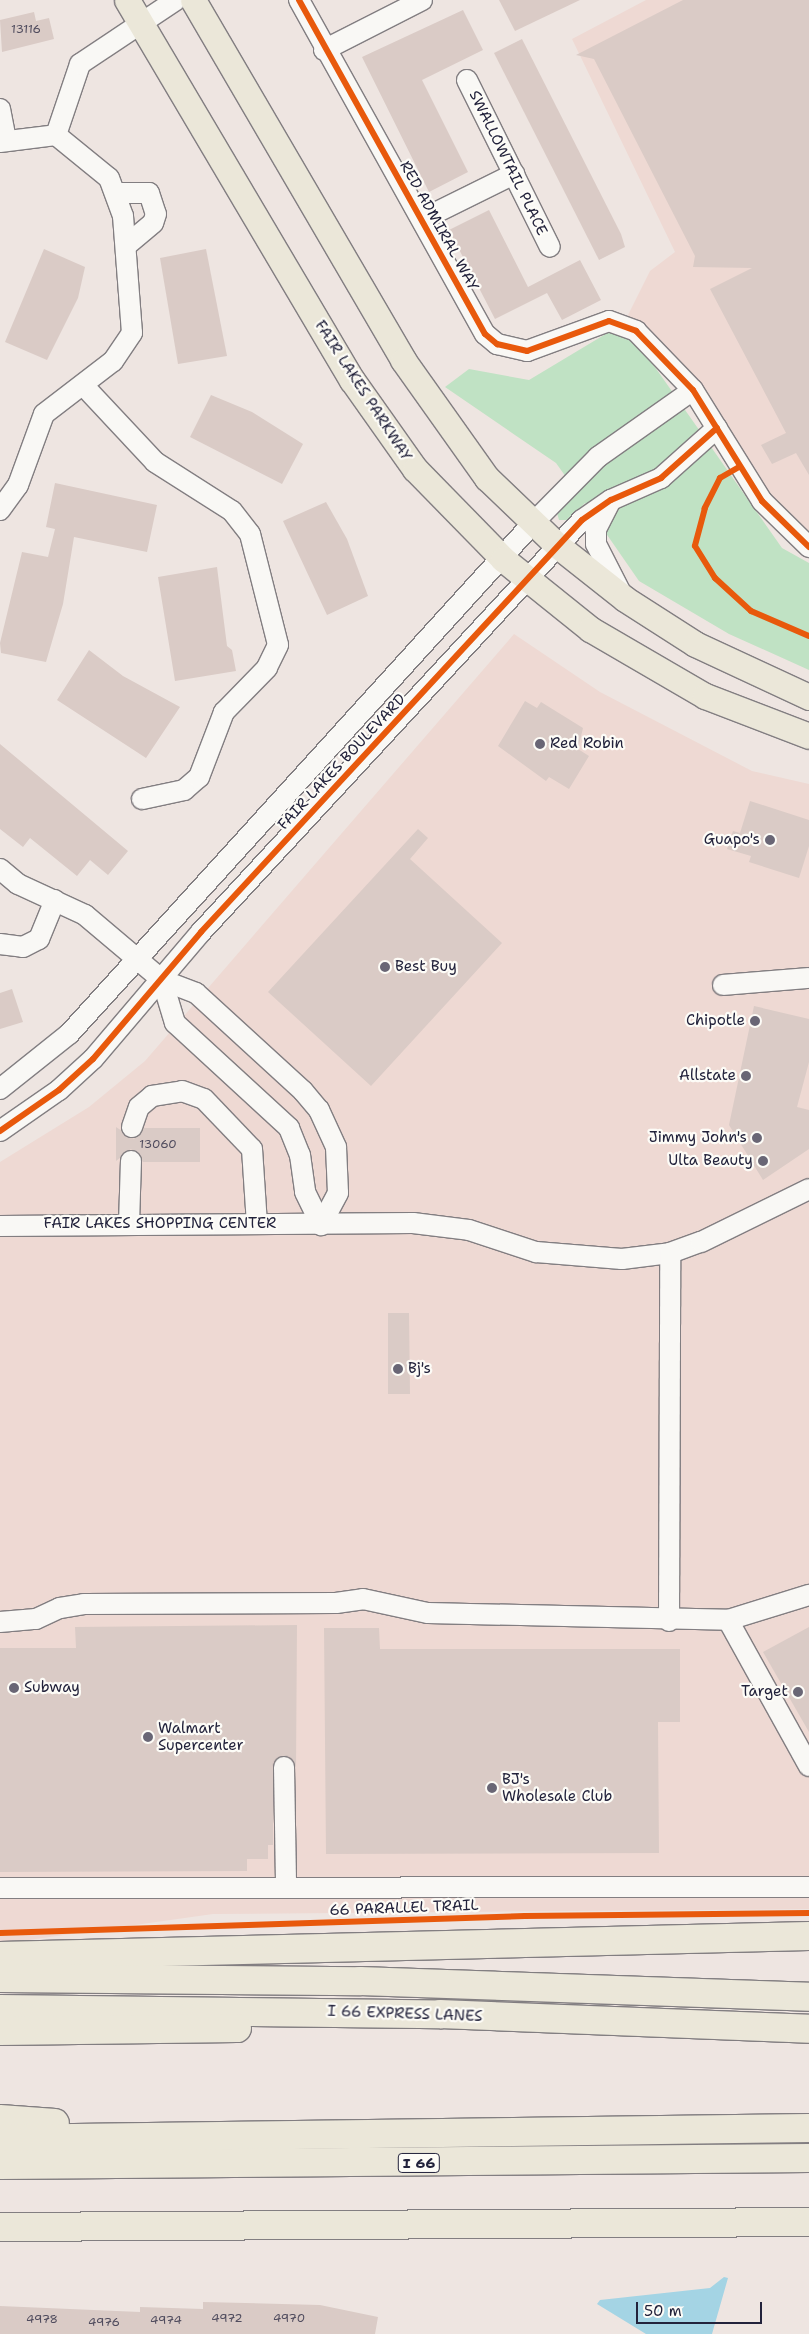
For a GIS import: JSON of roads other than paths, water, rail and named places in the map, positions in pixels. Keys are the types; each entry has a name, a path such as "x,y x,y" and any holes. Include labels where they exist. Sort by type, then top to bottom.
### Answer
{"highway":[{"path":"0,1956 809,1936"},
{"path":"0,1978 370,1981 809,1997"},
{"name":"I 66 EXPRESS LANES","path":"0,2008 440,2014 809,2029"},
{"path":"0,2031 330,2026 440,2014"},
{"path":"0,2119 39,2120 140,2137"},
{"path":"0,2139 809,2128"},
{"name":"I 66","path":"0,2165 809,2158"},
{"path":"0,2227 809,2222"}],"main road":[{"name":"FAIR LAKES PARKWAY","path":"127,0 142,22 378,418 415,469 525,579 590,628 660,673 746,714 809,736"},
{"path":"192,0 403,360 487,478 558,546 625,599 695,644 809,697"}],"street":[{"path":"56,134 80,64 176,0"},
{"name":"RED ADMIRAL WAY","path":"299,0 324,50 423,219 476,321 497,344 527,350 609,321 624,323 693,390"},
{"path":"324,50 422,0"},
{"name":"SWALLOWTAIL PLACE","path":"467,80 550,247"},
{"path":"0,109 3,141 56,134 97,165 117,193 126,246 132,333 113,361 44,414 18,485 1,505"},
{"path":"423,219 514,174"},
{"path":"117,193 140,190 154,202 153,224 126,246"},
{"path":"83,385 155,462 232,511 250,534 278,644 267,668 224,712 199,777 184,790 142,799"},
{"path":"693,390 762,501 809,547"},
{"name":"FAIR LAKES BOULEVARD","path":"0,1089 69,1034 503,559 533,523 598,457 693,390"},
{"name":"FAIR LAKES BOULEVARD","path":"0,1131 59,1090 93,1059 162,980 525,579 582,520 611,500 661,478 717,428"},
{"path":"611,500 596,530 596,544 625,599"},
{"path":"0,869 18,884 85,915 162,980 196,993 319,1110 336,1147 338,1193 320,1225"},
{"path":"0,944 23,947 39,939 55,900"},
{"path":"723,986 809,978"},
{"path":"162,980 175,1023 289,1128 300,1155 305,1192 320,1225"},
{"path":"132,1128 139,1106 152,1096 182,1091 204,1100 252,1149 257,1224"},
{"path":"129,1224 131,1162"},
{"name":"FAIR LAKES SHOPPING CENTER","path":"0,1226 439,1224 568,1258 622,1259 670,1253 731,1230 809,1190"},
{"path":"669,1620 670,1253"},
{"path":"0,1622 36,1620 60,1608 84,1604 336,1603 363,1599 428,1613 489,1611 669,1620 728,1620 809,1595"},
{"path":"728,1620 809,1766"},
{"path":"284,1767 286,1887"},
{"path":"0,1888 809,1887"}],"water":[{"path":"724,2277 728,2278 712,2334 646,2334 597,2304 600,2300 710,2288"}],"place":[{"name":"Red Robin","path":"540,744"},
{"name":"Guapo's","path":"770,840"},
{"name":"Best Buy","path":"385,967"},
{"name":"Chipotle","path":"755,1021"},
{"name":"Allstate","path":"746,1076"},
{"name":"Jimmy John's","path":"757,1138"},
{"name":"Ulta Beauty","path":"763,1161"},
{"name":"Bj's","path":"398,1369"},
{"name":"Subway","path":"14,1688"},
{"name":"Target","path":"798,1692"},
{"name":"Walmart Supercenter","path":"148,1737"},
{"name":"BJ's Wholesale Club","path":"492,1788"}]}
